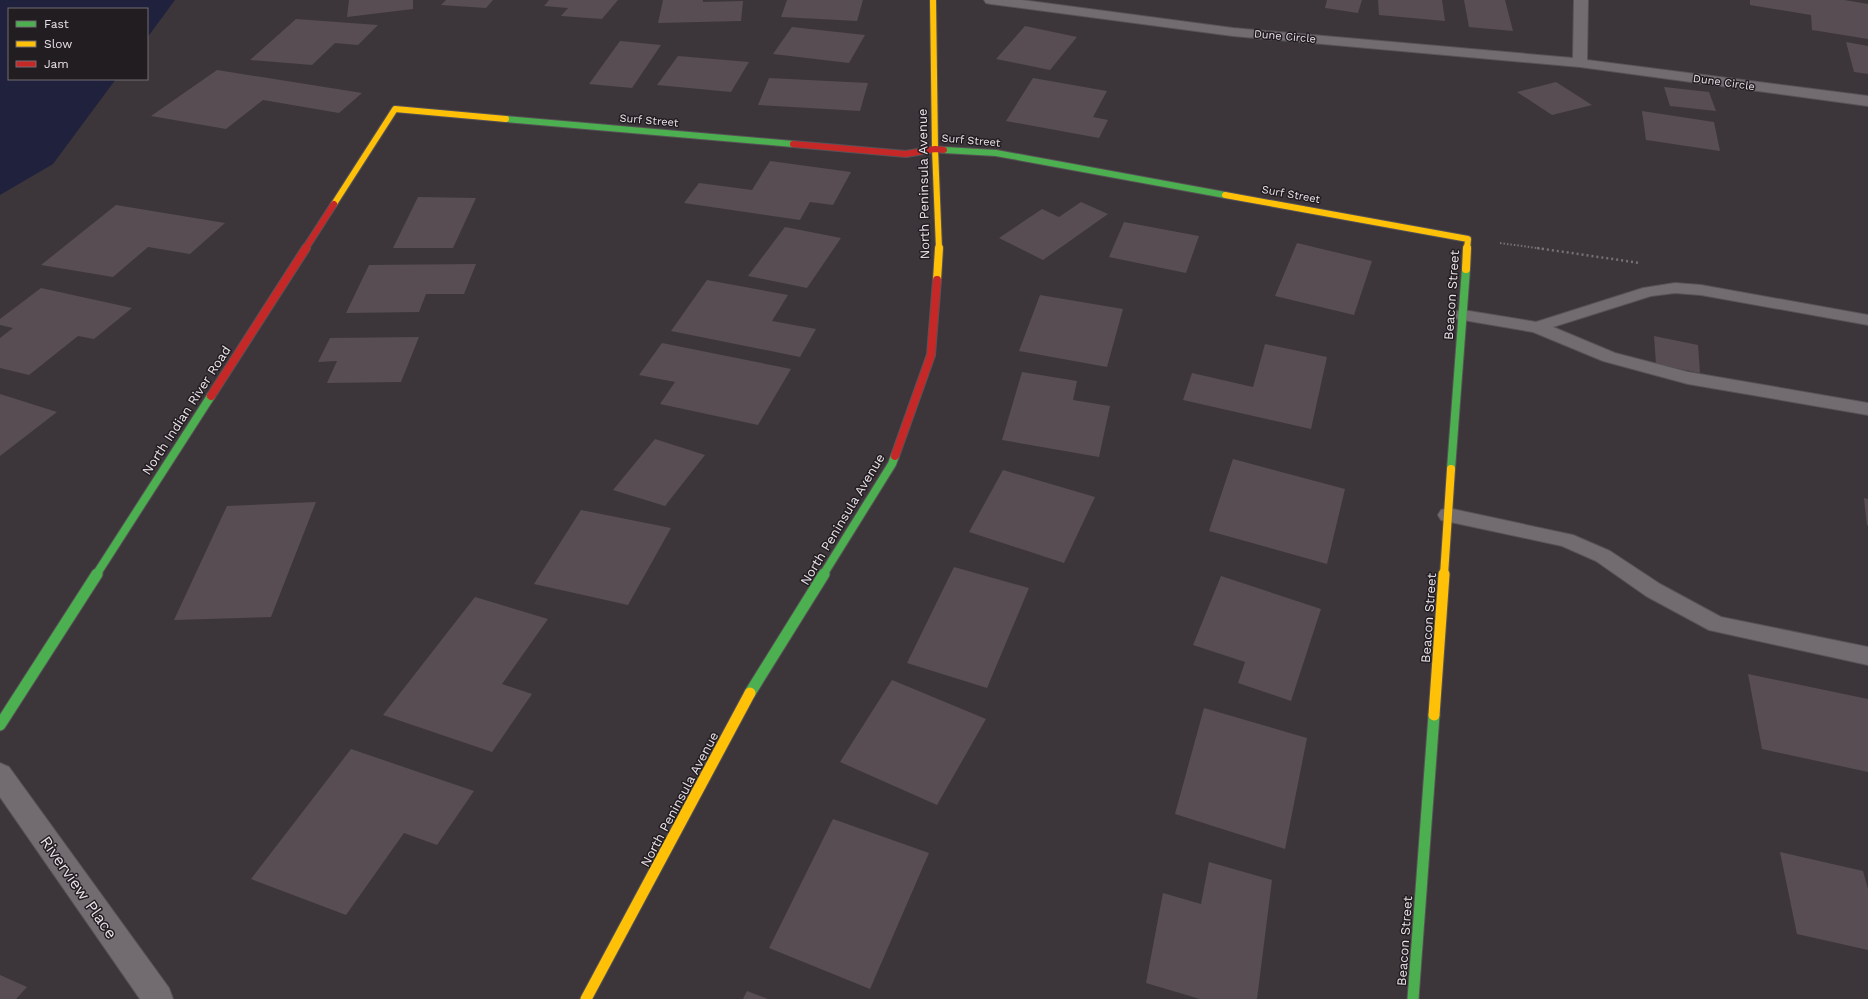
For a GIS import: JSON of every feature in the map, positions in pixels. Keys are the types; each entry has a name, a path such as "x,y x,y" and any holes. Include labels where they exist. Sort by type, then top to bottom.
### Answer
{"street":[{"name":"North Peninsula Avenue","path":"586,999 747,699 892,464 931,355 940,238 935,149 934,0"},
{"name":"Dune Circle","path":"992,0 1233,32 1580,62 1868,101"},
{"path":"1580,62 1581,0"},
{"name":"Surf Street","path":"395,109 906,154 935,149 996,153 1468,239"},
{"name":"North Indian River Road","path":"0,725 395,109"},
{"name":"Beacon Street","path":"1413,999 1468,239"},
{"name":"Riverview Place","path":"0,775 158,999"}],"lane":[{"path":"1536,327 1649,291 1675,288 1701,290 1868,320"},
{"path":"1463,315 1536,327 1609,357 1688,378 1868,409"},
{"path":"1448,515 1566,540 1603,556 1653,590 1716,624 1868,656"}],"water":[{"path":"0,0 175,0 148,37 148,8 8,8 8,80 115,80 53,164 0,195"}],"building":[{"path":"349,0 413,0 413,9 347,17"},
{"path":"446,0 493,0 486,8 441,5"},
{"path":"549,0 618,0 602,19 561,16 568,8 544,6"},
{"path":"663,0 703,0 703,2 743,1 741,21 658,23"},
{"path":"787,0 863,0 857,21 781,17"},
{"path":"1327,0 1362,0 1358,13 1325,8"},
{"path":"1378,0 1442,0 1445,21 1379,15"},
{"path":"1464,0 1505,0 1513,31 1469,27"},
{"path":"1750,0 1844,0 1868,4 1868,39 1812,30 1811,15 1750,5"},
{"path":"296,19 378,25 358,45 335,43 312,65 250,60"},
{"path":"1025,26 1077,37 1050,70 996,59"},
{"path":"792,27 865,35 849,63 773,54"},
{"path":"620,41 661,45 632,88 589,84"},
{"path":"1846,42 1868,46 1868,74 1854,72"},
{"path":"678,56 749,62 731,92 657,85"},
{"path":"217,70 362,93 339,113 263,100 226,129 151,116"},
{"path":"769,78 868,83 860,111 758,105"},
{"path":"1033,78 1107,91 1093,117 1108,120 1099,138 1006,121"},
{"path":"1556,82 1592,105 1552,115 1517,92"},
{"path":"1664,87 1709,92 1716,111 1670,106"},
{"path":"1642,111 1714,122 1720,151 1646,140"},
{"path":"770,161 851,172 833,205 810,202 800,220 684,203 699,183 752,190"},
{"path":"418,197 476,198 453,248 393,248"},
{"path":"1081,202 1108,214 1043,260 999,238 1042,209 1059,217"},
{"path":"116,205 225,223 190,254 148,247 113,277 41,265"},
{"path":"1124,222 1199,236 1186,273 1109,257"},
{"path":"785,227 841,238 807,288 748,276"},
{"path":"1297,243 1372,261 1354,315 1275,296"},
{"path":"476,264 464,294 426,294 419,312 346,313 369,265"},
{"path":"707,280 788,295 772,321 816,329 800,357 671,331"},
{"path":"41,288 132,308 94,339 78,336 29,375 0,368 0,338 13,328 0,325 0,319"},
{"path":"1040,295 1123,309 1107,367 1019,351"},
{"path":"1654,336 1698,345 1700,373 1656,364"},
{"path":"419,337 401,382 327,383 337,361 318,362 330,338"},
{"path":"662,343 791,369 758,425 660,404 675,382 639,375"},
{"path":"1265,344 1327,357 1311,429 1183,400 1192,373 1253,387"},
{"path":"1022,372 1077,381 1073,400 1110,406 1099,457 1002,440"},
{"path":"0,394 57,412 0,456"},
{"path":"655,439 705,455 665,506 613,490"},
{"path":"1233,459 1345,489 1327,564 1209,531"},
{"path":"1003,470 1095,497 1064,563 969,532"},
{"path":"1864,498 1868,499 1867,526"},
{"path":"316,502 271,617 174,620 227,506"},
{"path":"581,510 671,528 628,605 534,584"},
{"path":"954,567 1029,588 987,688 907,663"},
{"path":"1221,576 1321,609 1291,701 1238,683 1245,662 1193,645"},
{"path":"475,597 548,619 502,684 532,694 492,752 383,715"},
{"path":"1748,674 1868,699 1868,772 1762,749"},
{"path":"892,680 986,719 937,805 840,762"},
{"path":"1204,708 1307,738 1285,849 1175,814"},
{"path":"351,749 474,791 437,845 404,833 346,915 251,879"},
{"path":"833,819 929,853 870,989 769,948"},
{"path":"1780,852 1863,871 1868,889 1868,950 1797,934"},
{"path":"1209,862 1272,880 1257,999 1200,999 1146,983 1163,893 1201,904"},
{"path":"0,975 27,987 16,999 0,999"},
{"path":"747,991 768,999 743,999"}],"traffic: fast":[{"path":"506,119 793,144"},
{"path":"944,150 996,153 1225,195"},
{"path":"1451,469 1466,269"},
{"path":"0,725 211,396"},
{"path":"750,693 892,464 895,456"},
{"path":"1413,999 1434,715"}],"traffic: slow":[{"path":"933,0 935,149 940,238 937,280"},
{"path":"334,204 395,109 506,119"},
{"path":"1225,195 1468,239 1466,269"},
{"path":"1434,715 1451,469"},
{"path":"586,999 750,693"}],"traffic: jam":[{"path":"793,144 906,154 935,149 944,150"},
{"path":"211,396 334,204"},
{"path":"895,456 931,355 937,280"}]}
